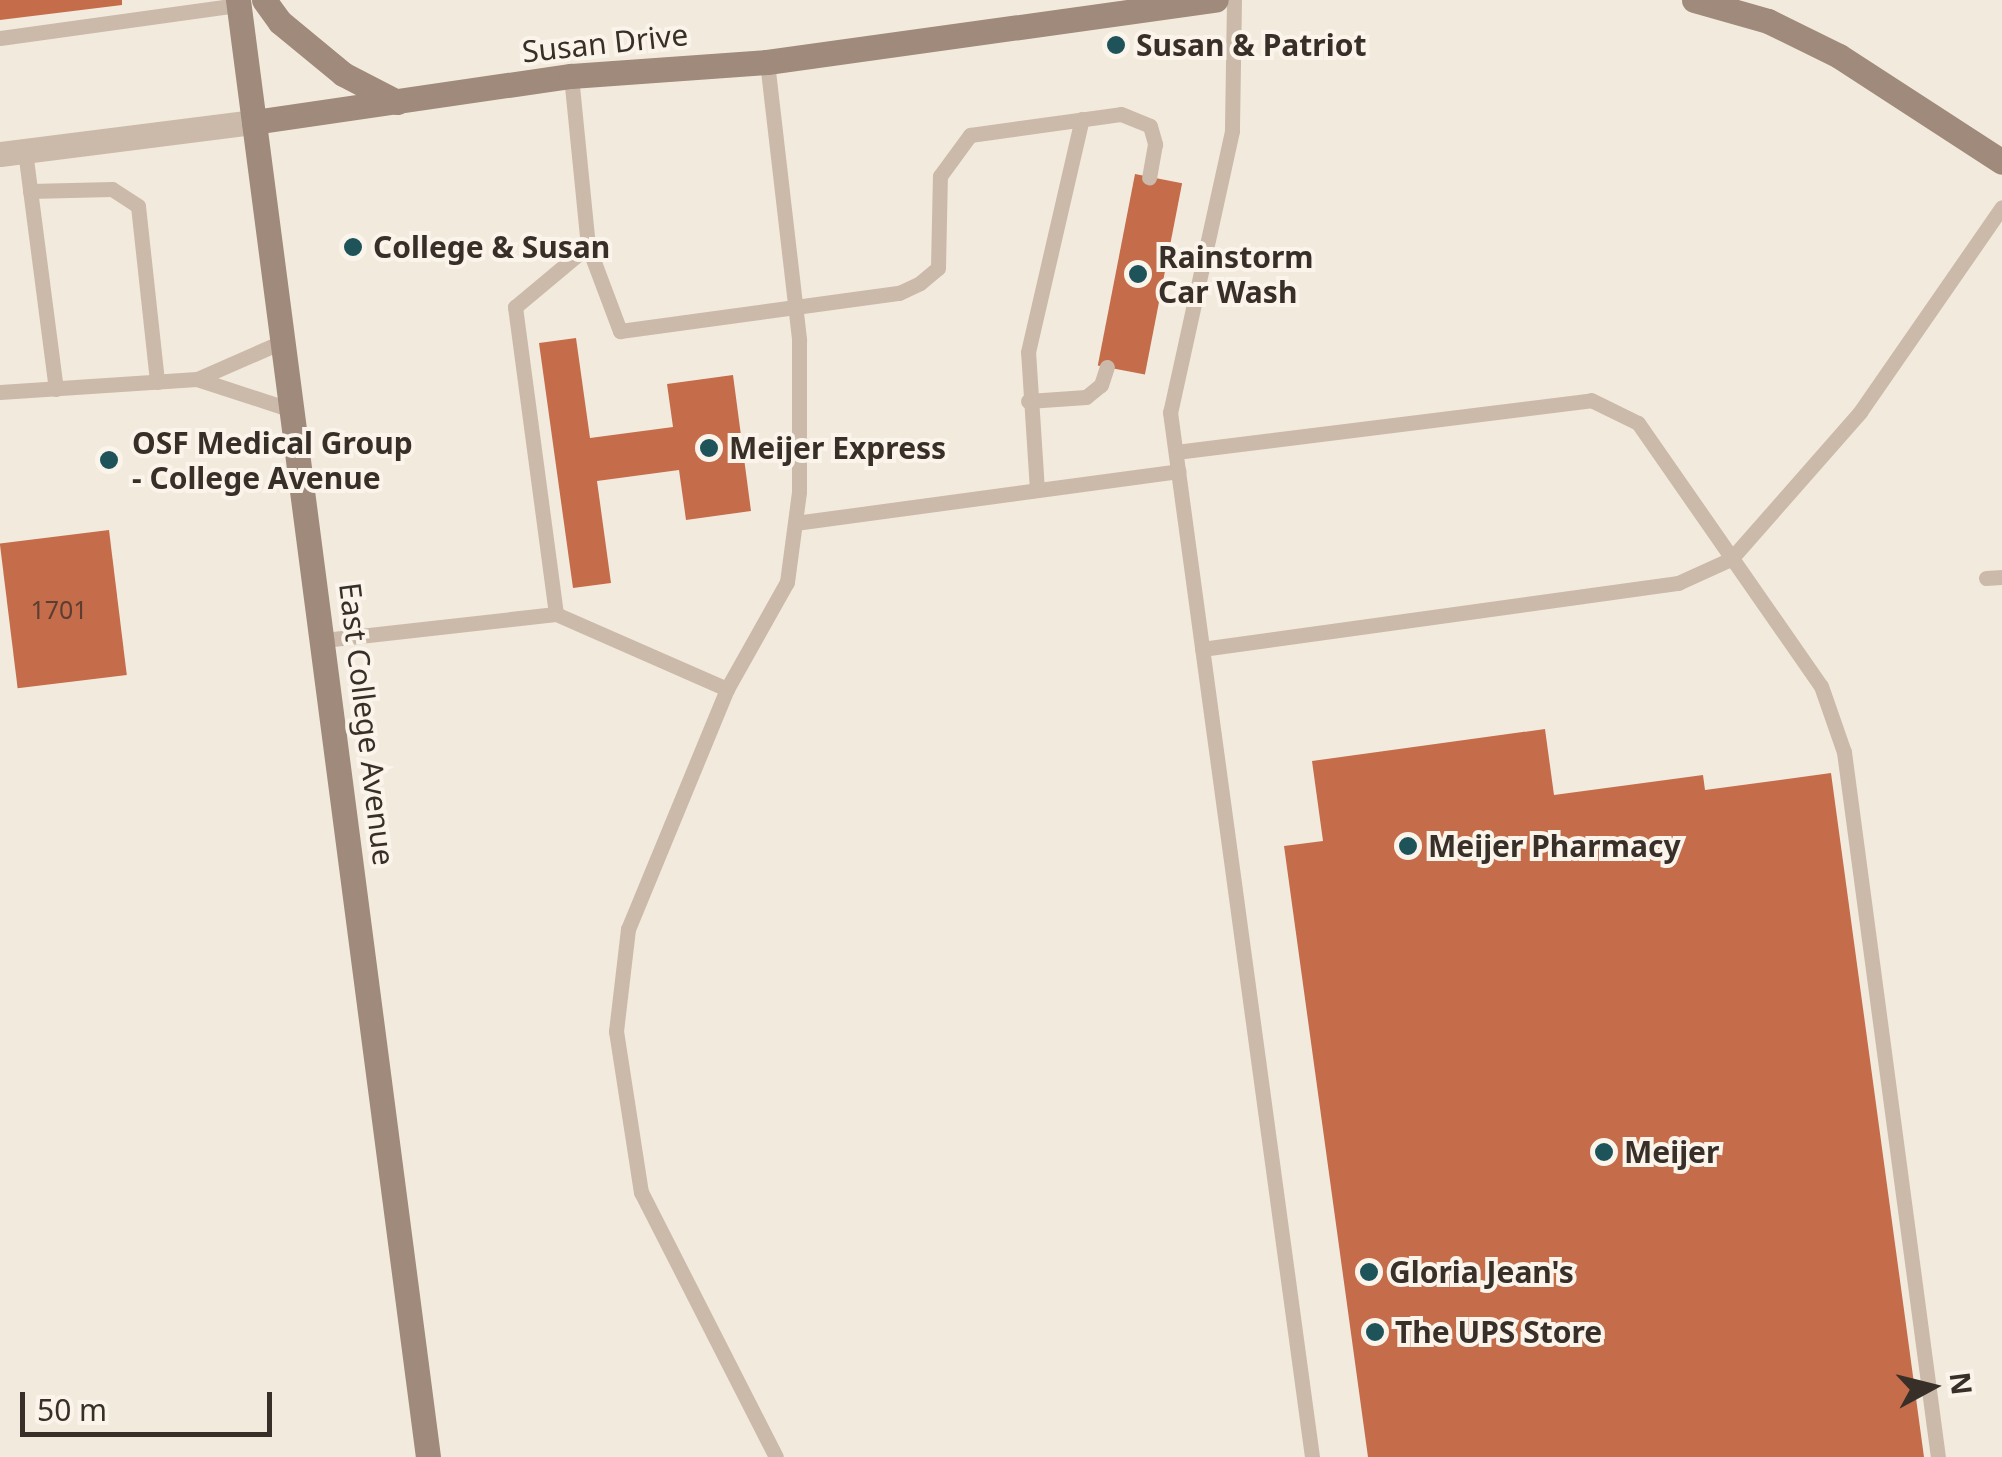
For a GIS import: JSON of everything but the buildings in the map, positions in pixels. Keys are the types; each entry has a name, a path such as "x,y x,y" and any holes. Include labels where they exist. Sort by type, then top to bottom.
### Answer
{"main road":[{"name":"Susan Drive","path":"254,122 571,76 767,62 1216,0"},
{"path":"1694,0 1745,7 1839,56 2002,162"},
{"path":"247,2 280,22 343,74 397,102"},
{"name":"East College Avenue","path":"247,2 254,122 286,340 428,1457"}],"street":[{"name":"Susan Drive","path":"12,153 254,122"}],"lane":[{"path":"1234,0 1232,132 1215,233 1180,348 1170,412 1312,1457"},
{"path":"0,38 247,2"},
{"path":"767,62 795,305 795,523 787,582 727,689 628,929 616,1031 640,1192 776,1457"},
{"path":"571,76 588,246 620,331 899,293 920,283 938,268 940,176 954,150 970,135 1121,114 1150,126 1155,144 1149,177"},
{"path":"1037,490 1028,401 1028,352 1082,119"},
{"path":"12,153 30,191 56,388"},
{"path":"30,191 112,189 138,206 157,382"},
{"path":"1202,649 1678,583 1731,559 1860,412 2002,207"},
{"path":"556,614 515,307 588,246"},
{"path":"0,392 197,379 286,340"},
{"path":"1028,401 1086,397 1101,385 1108,367"},
{"path":"197,379 295,410"},
{"path":"1176,452 1592,400 1638,423 1820,686 1844,752 1938,1457"},
{"path":"795,523 1178,471"},
{"path":"324,640 556,614 727,689"}],"place":[{"name":"Susan & Patriot","path":"1116,45"},
{"name":"College & Susan","path":"353,247"},
{"name":"Rainstorm Car Wash","path":"1138,274"},
{"name":"Meijer Express","path":"709,448"},
{"name":"OSF Medical Group - College Avenue","path":"109,460"},
{"name":"Meijer Pharmacy","path":"1408,846"},
{"name":"Meijer","path":"1604,1152"},
{"name":"Gloria Jean's","path":"1369,1272"},
{"name":"The UPS Store","path":"1375,1332"}]}
